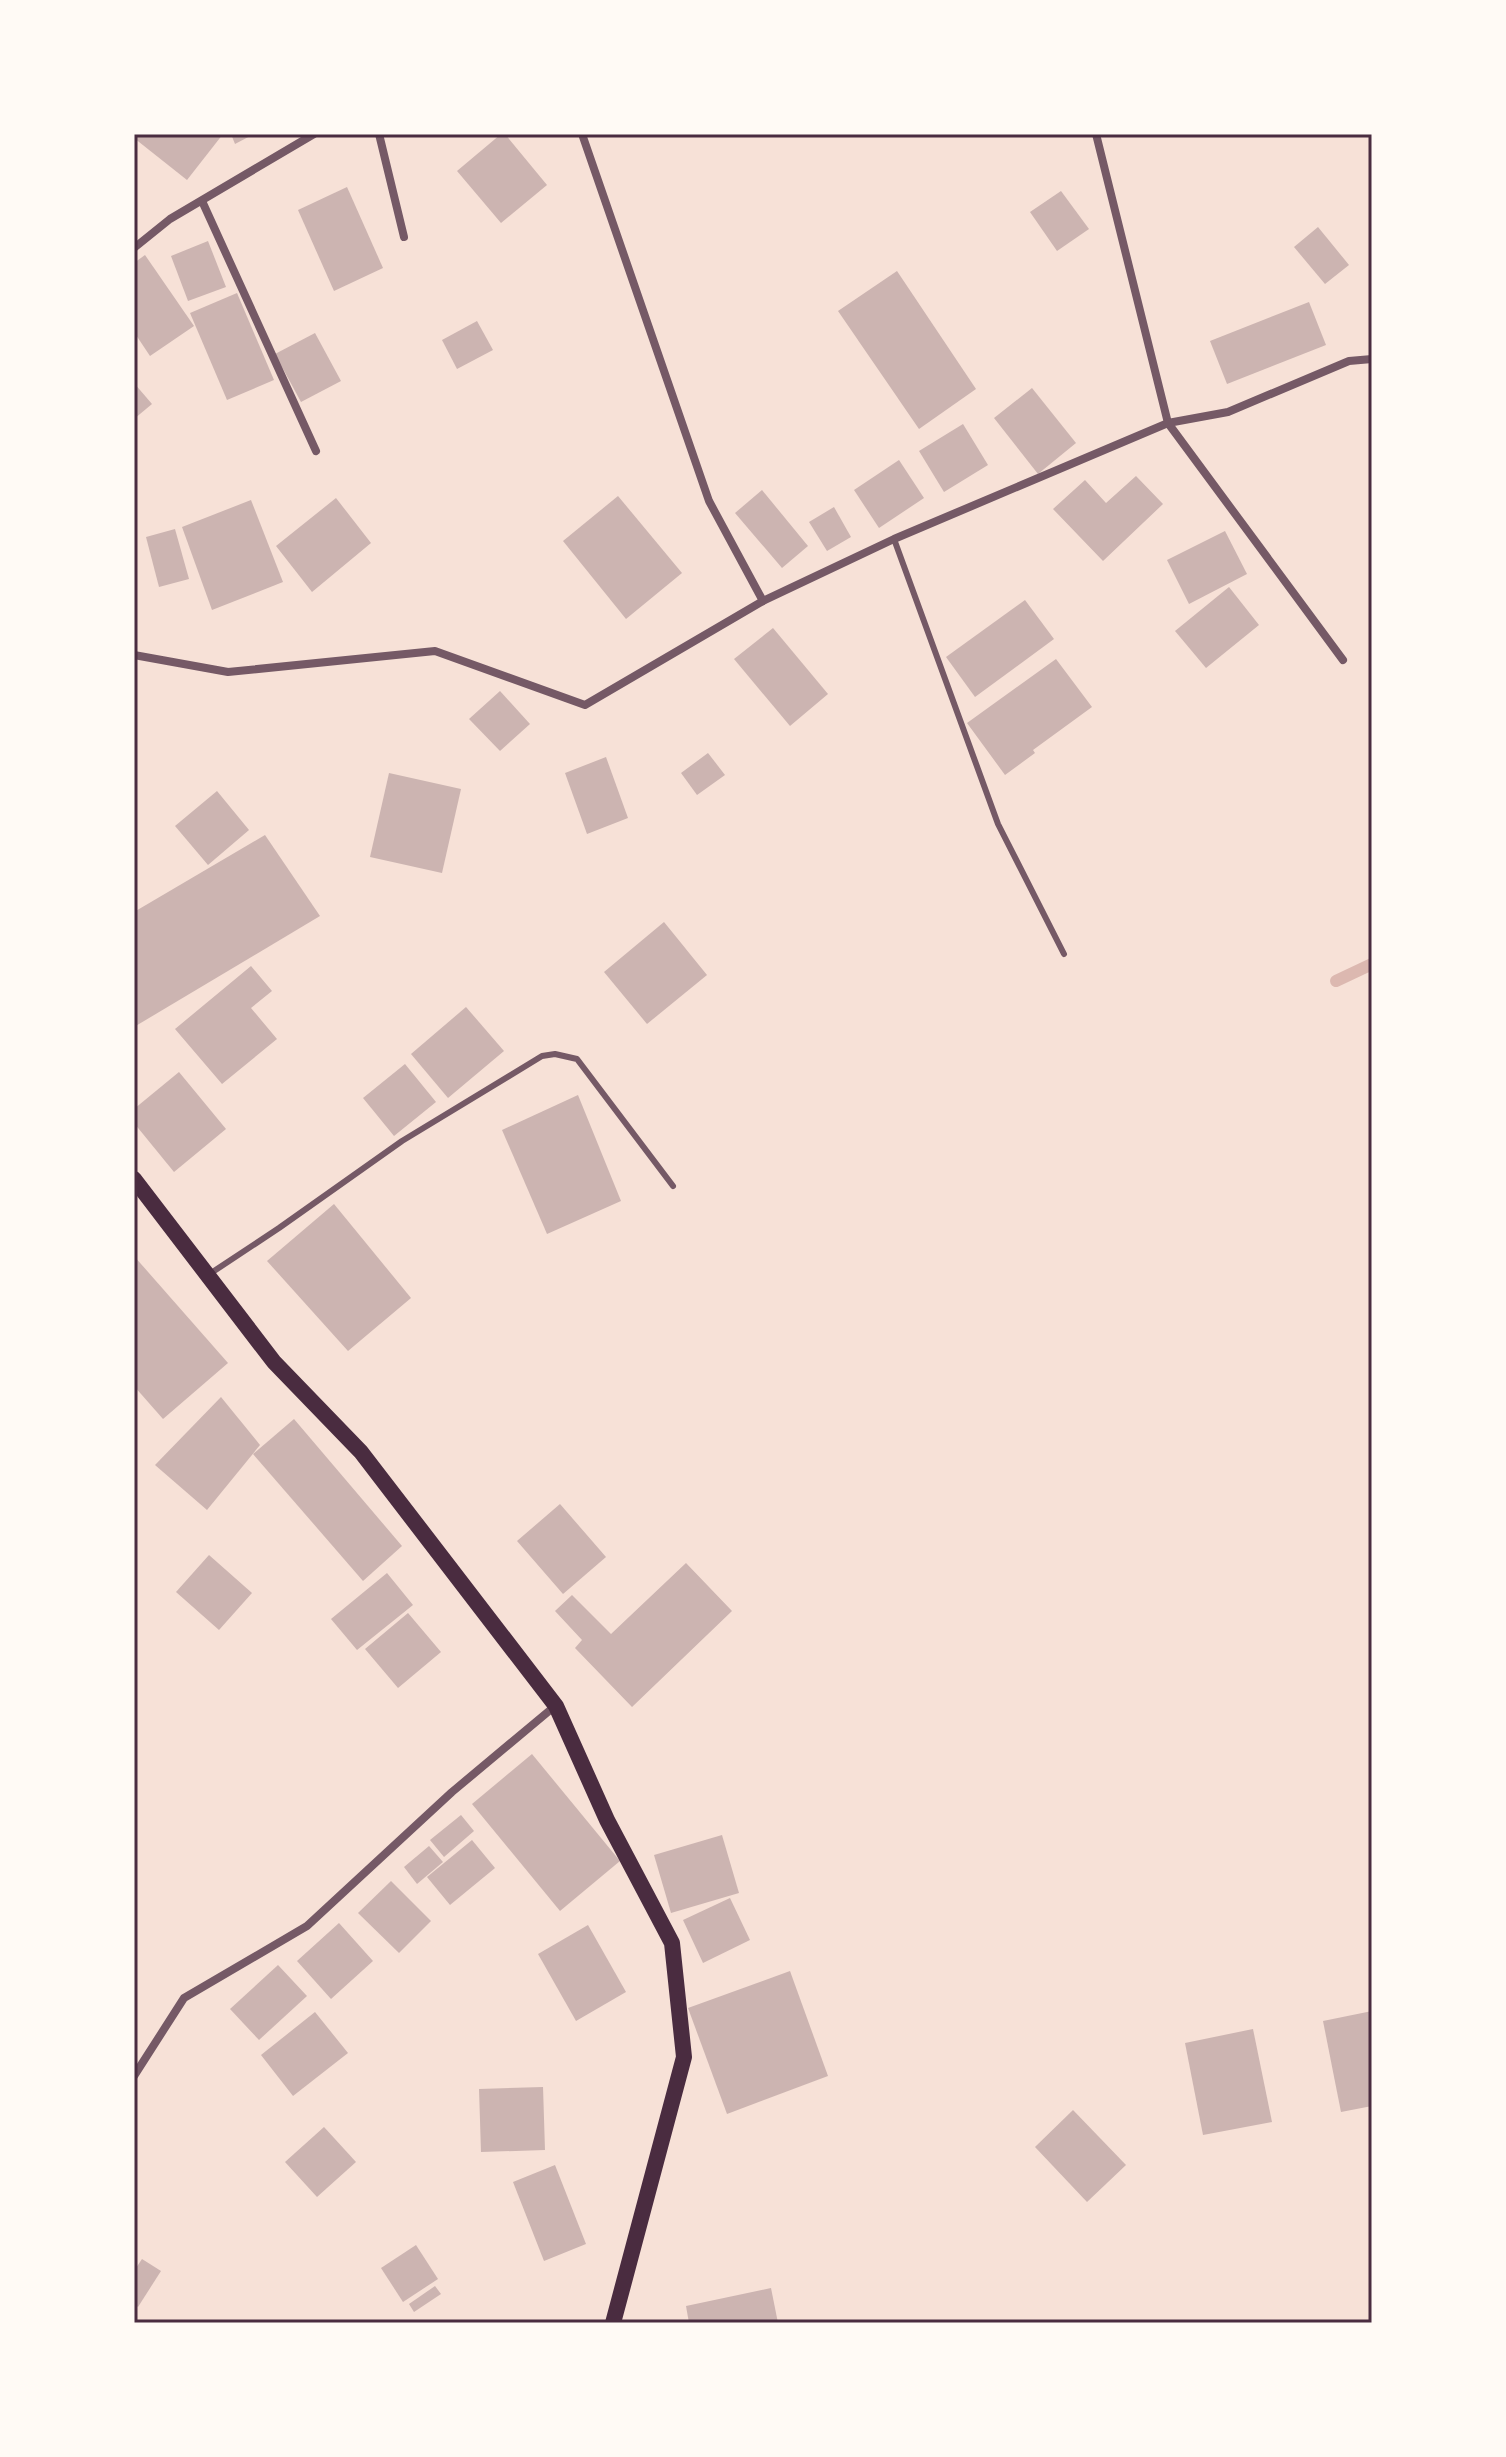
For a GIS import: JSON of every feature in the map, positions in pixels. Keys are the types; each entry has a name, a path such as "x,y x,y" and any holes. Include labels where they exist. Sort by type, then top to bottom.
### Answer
{"main road":[{"path":"134,1179 274,1362 361,1452 556,1706 607,1820 672,1943 684,2057 613,2323"}],"street":[{"path":"134,248 170,219 314,134"},
{"path":"379,134 404,237"},
{"path":"582,134 709,501 763,601"},
{"path":"1096,134 1168,423 1343,660"},
{"path":"202,201 316,451"},
{"path":"134,655 228,672 435,651 585,705 763,601 894,539 1168,423 1228,412 1349,361 1372,359"},
{"path":"134,2076 184,1998 307,1926 452,1792 556,1706"}],"lane":[{"path":"894,539 998,824 1064,954"},
{"path":"208,1275 402,1141 542,1056 555,1054 577,1059 673,1186"}],"building":[{"path":"134,134 223,134 187,180 134,138"},
{"path":"231,134 254,134 235,144"},
{"path":"501,134 505,134 547,185 501,223 457,171"},
{"path":"347,187 383,268 334,291 298,210"},
{"path":"1061,191 1089,229 1057,251 1030,212"},
{"path":"1318,227 1349,265 1325,284 1294,247"},
{"path":"208,241 226,287 188,301 171,256"},
{"path":"145,255 194,326 150,356 134,332 134,263"},
{"path":"897,271 976,389 919,429 838,311"},
{"path":"237,293 274,380 227,400 190,313"},
{"path":"1309,302 1326,345 1227,384 1210,341"},
{"path":"477,321 493,350 457,369 442,340"},
{"path":"315,333 341,381 301,402 275,354"},
{"path":"134,383 152,404 134,419"},
{"path":"1032,388 1076,443 1038,474 994,418"},
{"path":"963,424 988,465 944,492 919,451"},
{"path":"899,460 924,498 879,528 854,490"},
{"path":"1136,476 1163,504 1103,561 1053,509 1085,480 1106,503"},
{"path":"762,490 808,546 782,568 735,513"},
{"path":"618,496 682,573 626,619 563,541"},
{"path":"336,498 371,543 312,592 276,546"},
{"path":"251,500 283,582 212,610 182,527"},
{"path":"834,507 851,537 827,551 809,522"},
{"path":"175,529 189,579 159,587 146,537"},
{"path":"1225,531 1247,574 1189,604 1167,560"},
{"path":"1229,587 1259,625 1206,668 1175,631"},
{"path":"1025,600 1054,639 975,697 946,657"},
{"path":"773,628 828,694 790,726 734,659"},
{"path":"1056,659 1092,707 1033,750 1035,753 1005,775 967,723"},
{"path":"500,691 530,724 500,751 469,719"},
{"path":"708,753 725,775 697,795 681,773"},
{"path":"606,757 628,818 587,834 565,773"},
{"path":"389,773 461,789 442,873 370,857"},
{"path":"217,791 249,830 208,865 175,826"},
{"path":"265,835 320,916 134,1027 134,912"},
{"path":"664,922 707,975 647,1024 604,972"},
{"path":"251,966 272,991 251,1008 277,1039 222,1084 175,1029"},
{"path":"466,1007 504,1051 448,1098 411,1054"},
{"path":"405,1064 436,1102 394,1136 363,1098"},
{"path":"179,1072 226,1129 174,1172 134,1123 134,1109"},
{"path":"578,1095 621,1201 547,1234 502,1130"},
{"path":"334,1204 411,1298 348,1351 267,1261"},
{"path":"134,1256 228,1363 163,1419 134,1386"},
{"path":"221,1397 260,1445 207,1510 155,1465"},
{"path":"294,1419 402,1546 363,1581 253,1454"},
{"path":"560,1504 606,1557 563,1594 517,1541"},
{"path":"209,1555 252,1593 219,1630 176,1592"},
{"path":"686,1563 732,1611 632,1707 575,1648 582,1640 555,1611 572,1595 611,1634"},
{"path":"387,1573 413,1605 357,1650 331,1619"},
{"path":"408,1613 441,1652 398,1688 365,1649"},
{"path":"532,1754 620,1861 560,1911 472,1804"},
{"path":"461,1815 474,1831 444,1857 430,1840"},
{"path":"722,1835 739,1893 671,1913 654,1855"},
{"path":"472,1840 495,1868 450,1905 427,1877"},
{"path":"429,1846 443,1862 417,1884 404,1867"},
{"path":"391,1881 431,1921 399,1953 358,1913"},
{"path":"730,1898 750,1940 703,1963 683,1920"},
{"path":"339,1923 373,1961 331,1999 297,1961"},
{"path":"588,1925 626,1992 576,2021 538,1954"},
{"path":"278,1965 307,1996 259,2040 230,2009"},
{"path":"790,1971 828,2076 727,2114 688,2008"},
{"path":"1372,2011 1372,2106 1341,2112 1323,2021"},
{"path":"315,2012 348,2053 293,2096 261,2055"},
{"path":"1253,2029 1272,2122 1203,2135 1185,2043"},
{"path":"543,2087 545,2150 481,2152 479,2089"},
{"path":"1073,2110 1126,2165 1087,2202 1035,2147"},
{"path":"324,2127 356,2162 317,2197 285,2162"},
{"path":"555,2165 586,2244 544,2261 513,2182"},
{"path":"416,2245 438,2279 403,2302 381,2268"},
{"path":"142,2259 161,2271 138,2307 134,2304 134,2271"},
{"path":"435,2286 441,2294 414,2312 409,2304"},
{"path":"771,2288 778,2323 689,2323 686,2306"}],"waterway":[{"path":"1336,981 1372,964"}]}
